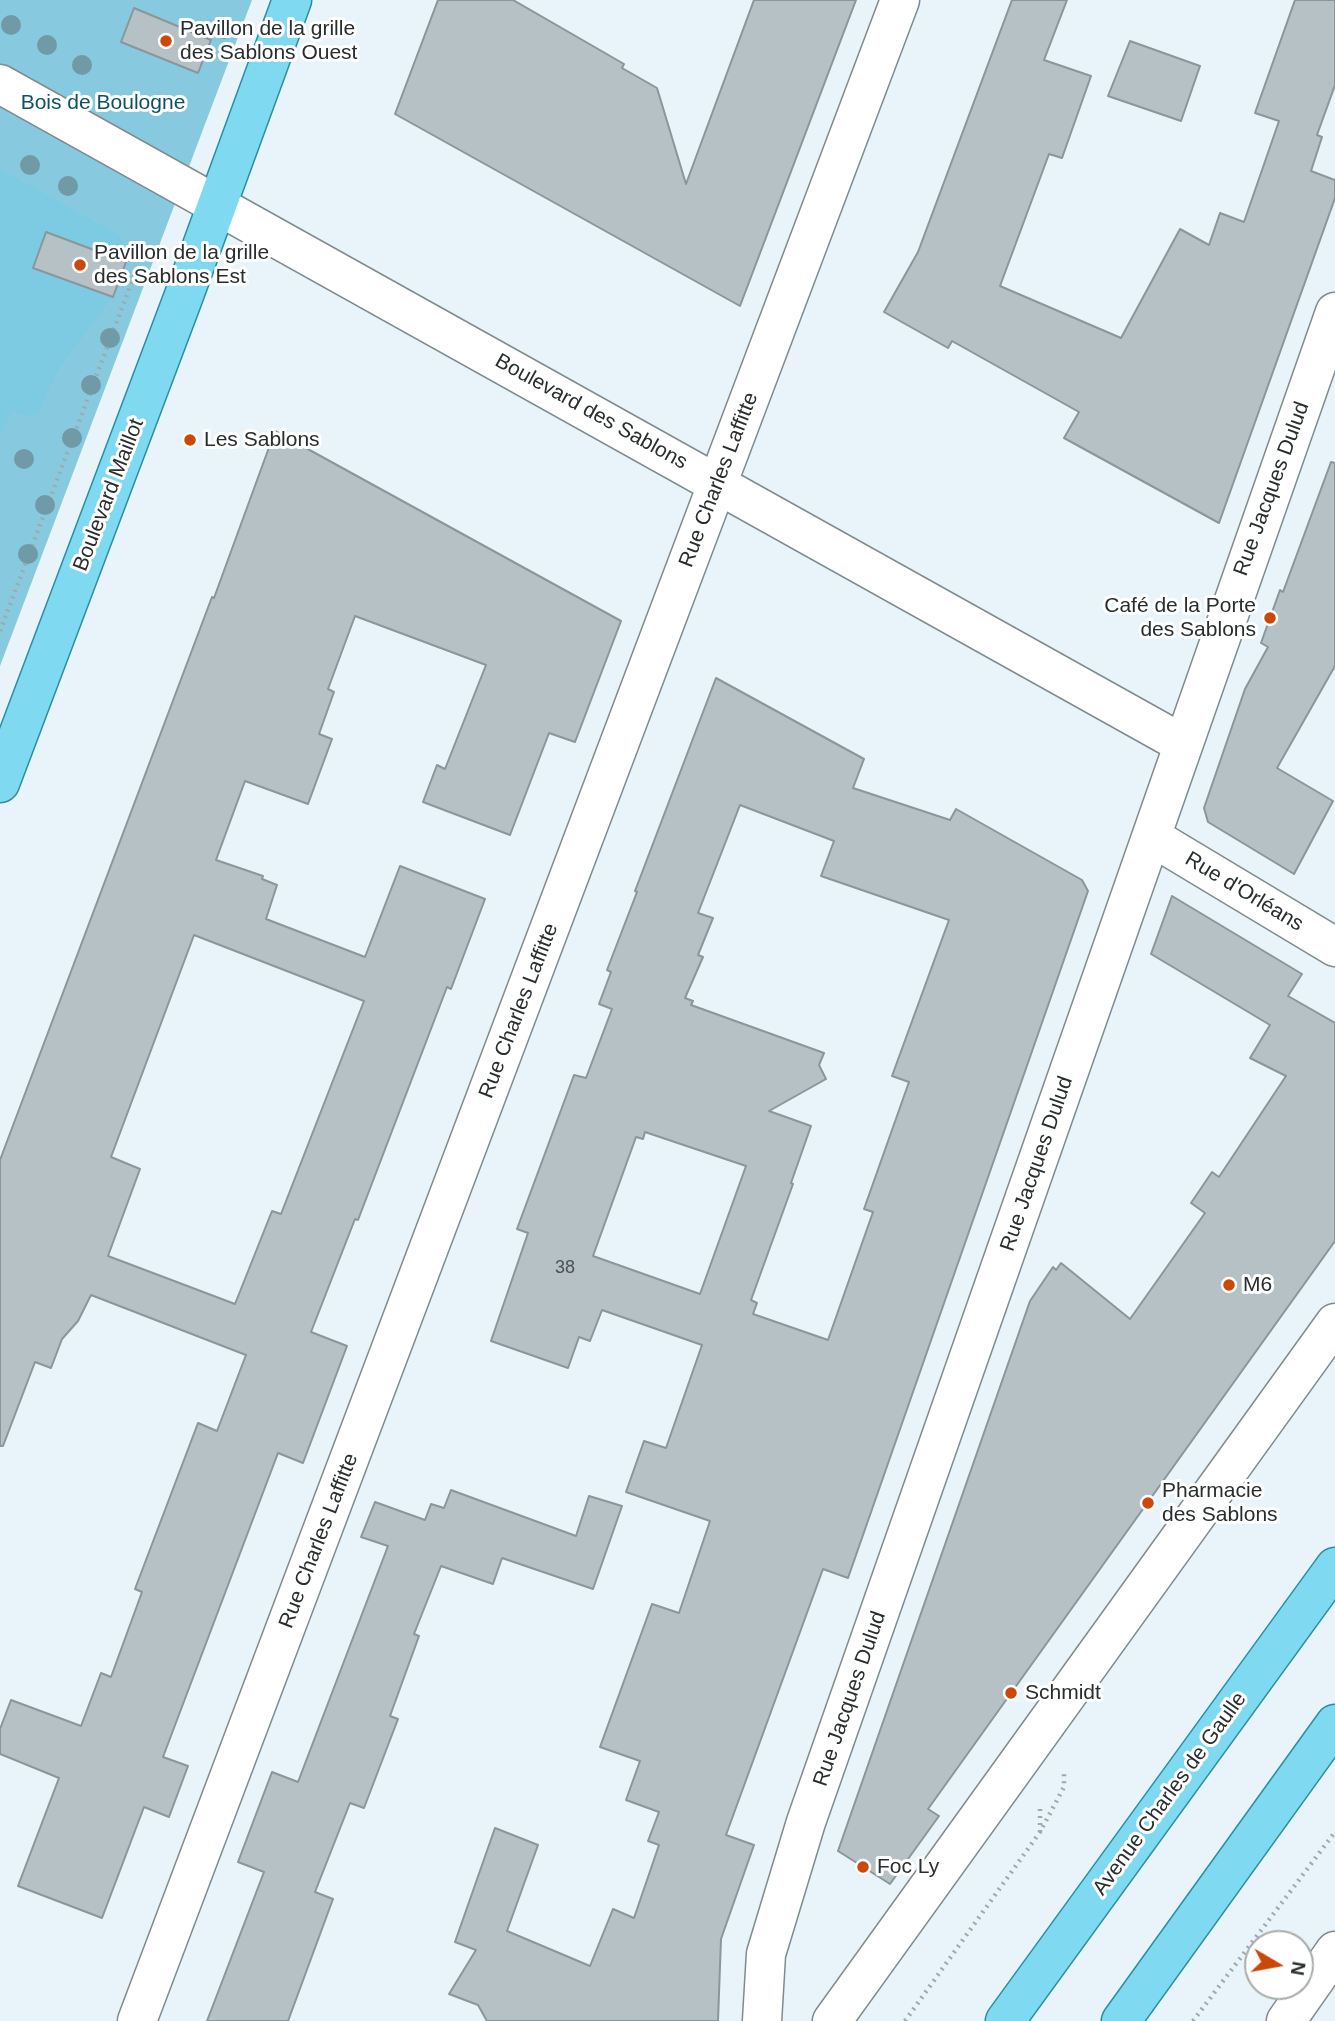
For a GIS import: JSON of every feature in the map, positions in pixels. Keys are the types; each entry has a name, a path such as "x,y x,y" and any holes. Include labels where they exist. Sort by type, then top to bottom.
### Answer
{"main road":[{"name":"Boulevard Maillot","path":"0,783 292,0"},
{"name":"Avenue Charles de Gaulle","path":"1005,2021 1335,1567"},
{"path":"1121,2021 1335,1724"}],"street":[{"name":"Rue Charles Laffitte","path":"137,2021 900,0"},
{"name":"Boulevard des Sablons","path":"0,84 1183,744"},
{"name":"Rue Jacques Dulud","path":"762,2021 766,1954 806,1822 1335,312"},
{"name":"Rue d'Orléans","path":"1152,837 1335,947"},
{"path":"832,2021 1335,1323"},
{"path":"1286,2021 1335,1951"}],"path":[{"path":"0,631 137,268"},
{"path":"905,2021 1040,1832"},
{"path":"1193,2021 1335,1832"}],"green space":[{"name":"Bois de Boulogne","path":"0,0 252,0 0,666"}],"shaded area":[{"path":"0,169 119,235 126,249 125,265 110,300 61,366 38,414 28,416 12,411 0,437"}],"building":[{"path":"438,0 513,0 624,64 622,68 657,88 686,184 754,0 856,0 740,306 395,114"},
{"path":"1012,0 1067,0 1044,60 1091,76 1062,158 1049,154 1000,286 1121,338 1180,229 1209,245 1220,213 1244,222 1279,121 1255,113 1295,0 1335,0 1335,85 1317,135 1322,137 1311,171 1335,180 1335,198 1219,523 1064,438 1079,412 952,341 948,348 884,312 918,252"},
{"name":"Pavillon de la grille des Sablons Ouest","path":"134,8 211,40 198,73 121,42"},
{"path":"1130,41 1200,66 1181,121 1108,96"},
{"name":"Pavillon de la grille des Sablons Est","path":"46,232 126,262 113,297 33,268"},
{"path":"275,431 621,621 575,742 549,733 510,835 423,802 437,765 445,769 486,665 355,616 328,689 334,692 319,734 332,739 308,804 245,781 216,860 263,876 262,879 277,885 266,919 365,957 400,866 485,899 451,989 447,987 358,1220 355,1219 311,1332 347,1346 303,1463 278,1453 183,1704 163,1757 188,1766 169,1817 144,1807 102,1918 18,1886 59,1778 0,1754 0,1729 11,1700 81,1726 101,1673 111,1677 142,1592 135,1589 198,1423 217,1431 246,1355 91,1295 78,1321 62,1339 51,1368 35,1362 3,1446 0,1446 0,1160 212,597 214,598","holes":["194,935 364,1001 281,1214 272,1211 235,1304 108,1256 140,1169 111,1157"]},
{"path":"1331,462 1335,463 1335,666 1277,768 1333,801 1294,874 1208,822 1204,808 1245,689 1268,647 1261,643 1280,590 1283,592"},
{"path":"716,678 864,759 853,788 950,820 956,809 1082,880 1088,891 848,1578 823,1569 726,1835 754,1845 721,1939 718,2021 487,2021 478,2005 449,1994 476,1950 455,1942 495,1828 538,1845 507,1931 590,1966 613,1909 634,1918 659,1845 648,1841 659,1812 626,1800 640,1761 600,1747 652,1604 679,1613 710,1521 626,1492 644,1441 666,1448 702,1345 602,1310 590,1341 579,1337 568,1368 491,1341 528,1233 517,1229 574,1075 586,1078 612,1009 599,1004 611,972 607,970 637,892 635,891","holes":["740,805 834,841 821,876 949,920 892,1076 909,1082 864,1209 873,1212 828,1340 753,1314 757,1303 751,1300 811,1126 769,1111 826,1079 819,1065 824,1053 691,1005 693,1001 685,998 703,957 698,955 713,918 698,913","645,1132 746,1166 700,1294 593,1256 636,1137 643,1139"]},
{"path":"1172,896 1302,974 1288,996 1335,1023 1335,1241 928,1809 939,1816 890,1884 838,1851 1030,1301 1053,1267 1056,1270 1061,1263 1130,1319 1205,1213 1191,1203 1212,1172 1219,1177 1286,1076 1250,1058 1270,1025 1151,954"},
{"path":"451,1490 576,1536 589,1496 622,1506 593,1589 502,1558 493,1584 441,1566 414,1634 419,1636 390,1716 398,1719 364,1808 350,1803 315,1892 333,1899 288,2021 207,2021 264,1872 238,1862 272,1772 298,1782 388,1546 361,1537 375,1502 425,1520 431,1504 444,1508"}],"place":[{"name":"Pavillon de la grille des Sablons Ouest","path":"166,41"},
{"name":"Pavillon de la grille des Sablons Est","path":"80,265"},
{"name":"Les Sablons","path":"190,440"},
{"name":"Café de la Porte des Sablons","path":"1270,618"},
{"name":"M6","path":"1229,1285"},
{"name":"Pharmacie des Sablons","path":"1148,1503"},
{"name":"Schmidt","path":"1011,1693"},
{"name":"Foc Ly","path":"863,1867"}]}
